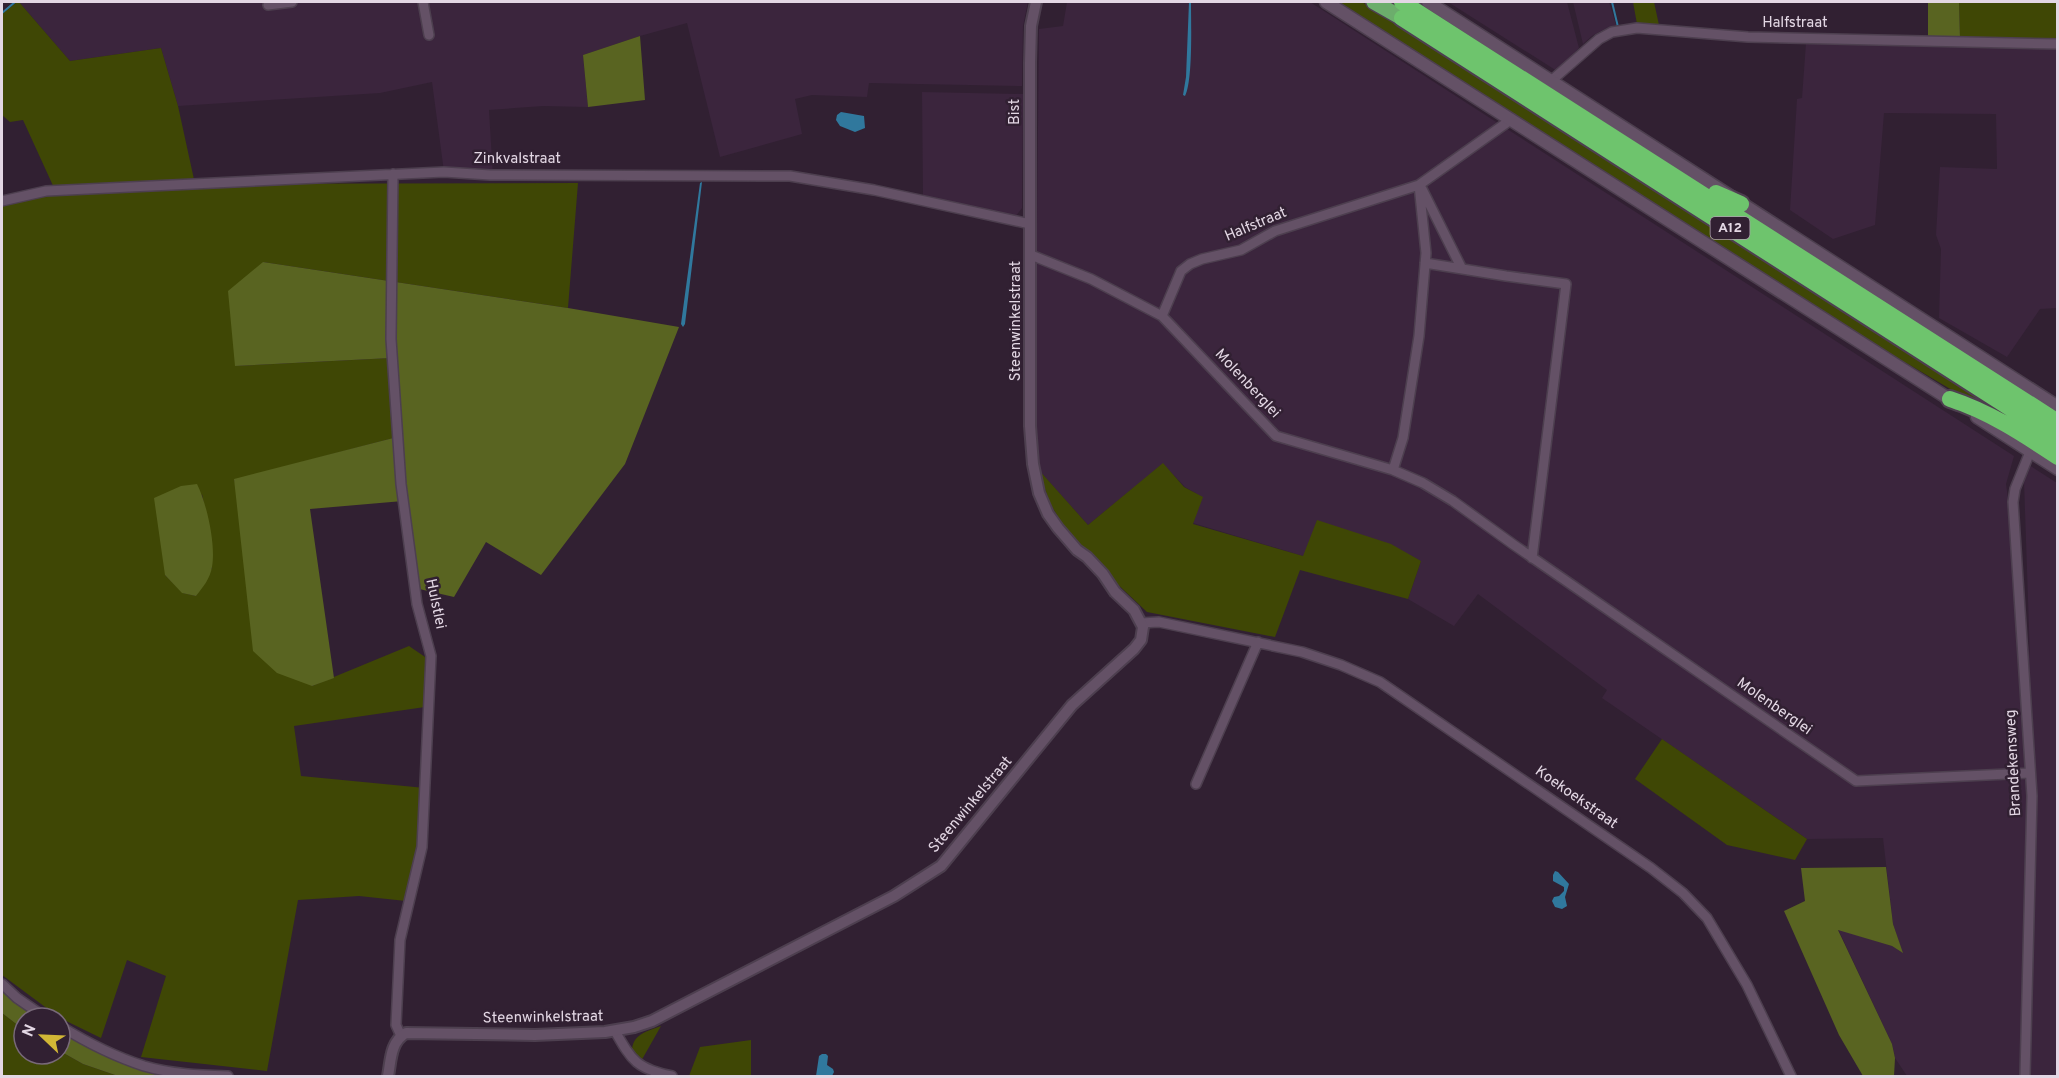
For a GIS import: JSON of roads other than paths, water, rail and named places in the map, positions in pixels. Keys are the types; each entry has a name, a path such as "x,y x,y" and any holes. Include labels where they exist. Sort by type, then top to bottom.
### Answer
{"highway":[{"name":"A12","path":"1374,2 1402,10 1671,174 2058,422"},
{"name":"A12","path":"1402,10 2058,439"},
{"path":"1671,174 1694,181 1741,204"},
{"path":"1950,399 1974,407 2002,421 2058,457"}],"main road":[{"path":"1326,2 2058,469"},
{"path":"1428,2 2058,407"}],"street":[{"path":"268,6 292,2"},
{"path":"423,2 429,35"},
{"name":"Bist","path":"1030,224 1030,39 1036,2"},
{"name":"Halfstraat","path":"1551,81 1599,39 1612,32 1637,28 1748,38 2058,44"},
{"name":"Halfstraat","path":"1162,316 1181,271 1191,264 1202,259 1241,250 1275,231 1419,185 1512,119"},
{"name":"Zinkvalstraat","path":"2,201 46,191 444,172 490,175 790,176 874,190 1030,224"},
{"name":"Hulstlei","path":"393,174 391,339 401,484 417,604 431,656 422,847 400,940 396,1025 401,1036"},
{"path":"1393,470 1403,438 1419,336 1425,263 1419,185"},
{"path":"1419,185 1462,269"},
{"name":"Steenwinkelstraat","path":"401,1036 412,1033 534,1035 634,1028 660,1017 894,896 941,866 1064,714 1141,640 1143,627 1134,610 1058,528 1039,493 1030,426 1030,224"},
{"path":"1031,255 1091,279 1162,316"},
{"path":"1425,263 1566,284 1532,558"},
{"name":"Molenberglei","path":"1162,316 1276,436 1393,470 1423,483 1453,501 1856,781 2031,773"},
{"name":"Brandekensweg","path":"2025,1077 2032,796 2013,502 2015,489 2031,452"},
{"name":"Koekoekstraat","path":"1142,623 1159,622 1323,658 1380,682 1558,803 1671,884 1696,905 1747,985 1791,1077"},
{"path":"1196,784 1258,642"},
{"path":"2,984 29,1006"},
{"path":"615,1031 628,1055 640,1066 650,1072 672,1077"},
{"path":"72,1032 116,1055 145,1066 182,1073 228,1077"},
{"path":"388,1077 393,1048 401,1036"}],"water":[{"path":"1189,2 1191,2 1190,65 1185,96 1183,95 1186,77"},
{"path":"841,112 864,116 865,128 855,132 840,126 836,120 837,115"},
{"path":"702,182 683,327 681,324 700,183"},
{"path":"1555,871 1569,884 1565,897 1567,906 1562,909 1555,907 1552,901 1564,891 1564,887 1553,881"},
{"path":"822,1054 828,1056 827,1065 834,1072 832,1076 816,1076 819,1056"}],"waterway":[{"path":"2,13 15,2"},
{"path":"1612,2 1618,27"}]}
